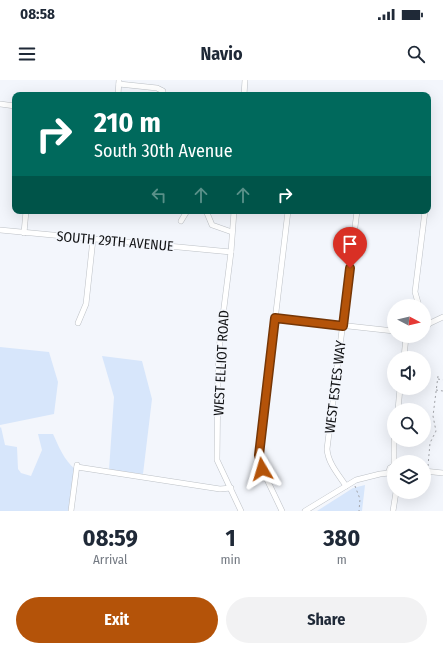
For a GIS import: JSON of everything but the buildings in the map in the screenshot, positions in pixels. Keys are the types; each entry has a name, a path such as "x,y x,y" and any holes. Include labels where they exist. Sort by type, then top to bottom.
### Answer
{"street":[{"path":"244,92 245,80"},
{"path":"118,92 119,82 157,88 163,92"},
{"path":"0,104 12,106"},
{"path":"24,233 26,214"},
{"path":"181,221 185,214"},
{"path":"207,214 212,226 232,232"},
{"name":"WEST ELLIOT ROAD","path":"234,214 231,252 220,339 218,370 217,460 241,511"},
{"path":"282,511 262,469 259,455 288,214"},
{"name":"WEST ESTES WAY","path":"346,486 330,462 328,457 328,449 357,214"},
{"path":"417,299 415,292 425,214"},
{"name":"SOUTH 29TH AVENUE","path":"0,230 231,252"},
{"path":"78,323 86,304 93,239"},
{"path":"431,323 443,317"},
{"path":"275,318 387,330"},
{"path":"71,511 77,466 220,489 231,488"},
{"path":"431,472 443,473"},
{"path":"306,511 352,482 367,476 387,473"},
{"path":"393,511 395,499"}],"path":[{"path":"429,455 430,443 436,432 433,416 438,376"},
{"path":"437,379 443,380"},
{"path":"436,390 443,391"},
{"path":"352,482 359,495 359,511"}],"shaded area":[{"path":"0,347 49,352 58,382 54,414 0,425"},
{"path":"102,356 142,361 152,399 143,474 109,470 114,397"},
{"path":"1,427 5,445 17,447 18,469 21,473 31,476 42,450 38,434 53,434 65,457 75,469 69,511 0,511"},
{"path":"365,485 362,511 317,511 353,488"}],"route":[{"path":"262,469 259,455 275,318 343,326 350,268"}]}
